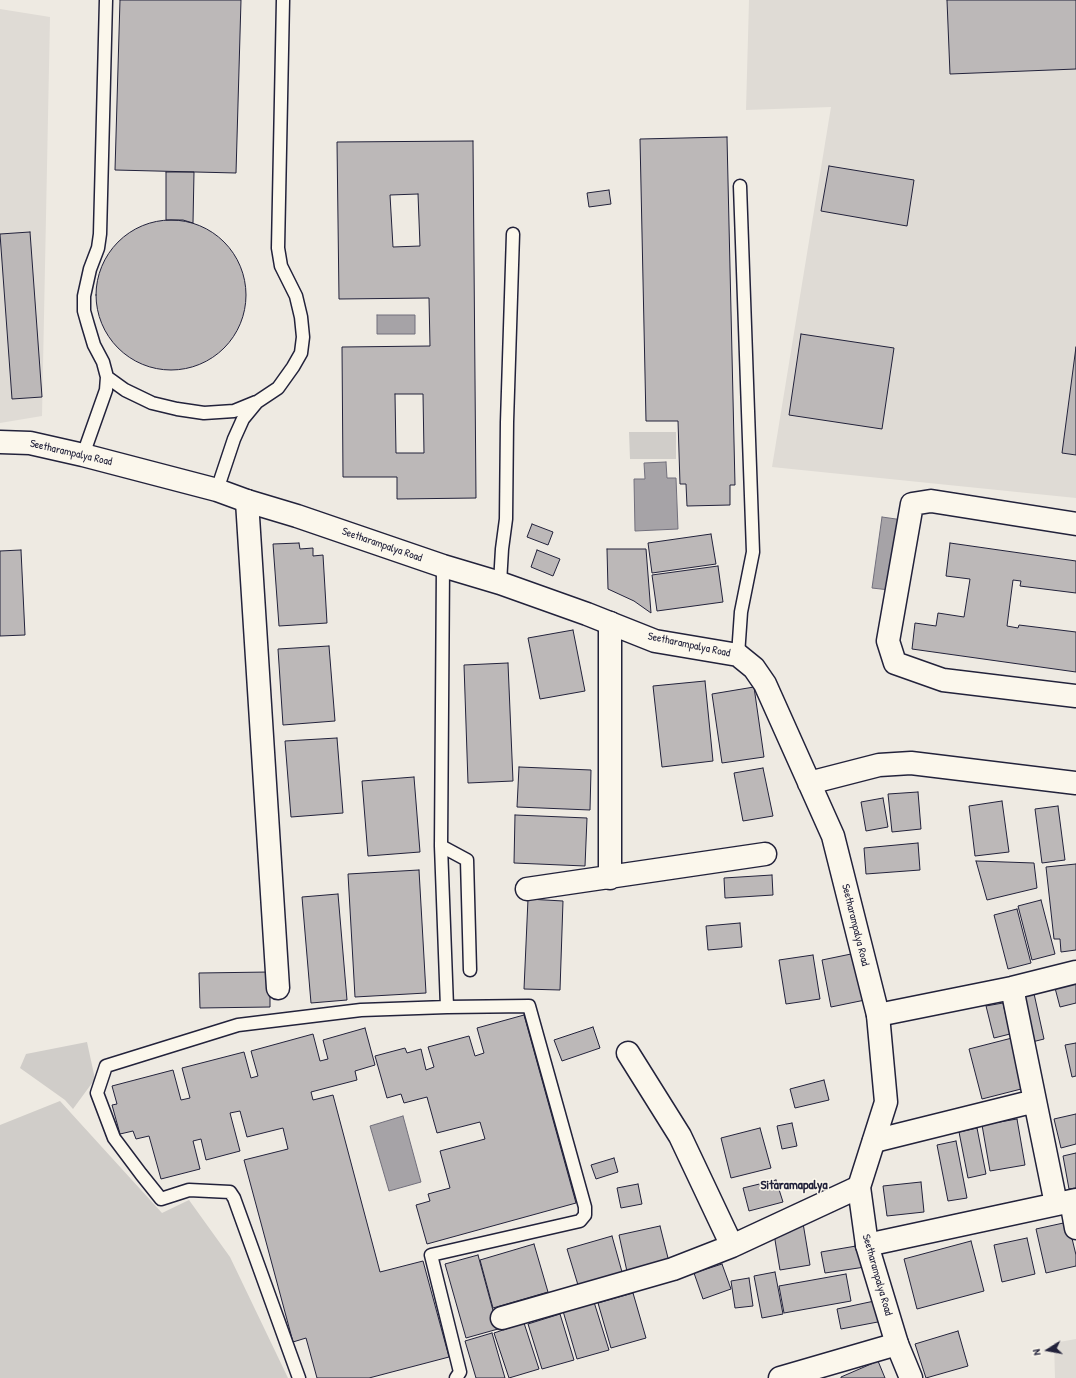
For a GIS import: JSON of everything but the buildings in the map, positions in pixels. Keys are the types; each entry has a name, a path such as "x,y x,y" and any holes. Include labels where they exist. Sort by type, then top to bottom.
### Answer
{"street":[{"name":"Seetharampalya Road","path":"0,442 30,443 83,455 217,490 247,502 297,516 443,566 500,583 655,641 738,655 754,668 765,684 833,836 878,1015 886,1102 859,1187 867,1245 897,1344 911,1378"},
{"path":"1076,524 931,501 912,504 888,642 895,663 943,680 1076,696"},
{"path":"247,502 278,988"},
{"path":"610,623 610,878"},
{"path":"809,783 879,765 911,763 1076,783"},
{"path":"527,889 610,878 764,854"},
{"path":"878,1015 1012,988 1076,972"},
{"path":"1012,988 1036,1101 1076,1228"},
{"path":"628,1053 680,1136 732,1246"},
{"path":"874,1141 1036,1101"},
{"path":"502,1318 673,1269 732,1246 859,1187"},
{"path":"867,1245 1068,1202"},
{"path":"780,1378 897,1344"}],"lane":[{"path":"83,455 106,390 108,377 103,362 94,345 84,311 84,296 90,269 98,248 100,234 106,0"},
{"path":"108,377 125,390 152,403 204,413 234,411 257,402 278,388 301,353 301,317 296,296 281,266 278,248 283,0"},
{"path":"738,655 741,612 754,552 740,186"},
{"path":"500,583 506,519 507,422 513,234"},
{"path":"217,490 242,420 257,402"},
{"path":"443,566 441,846 447,1007"},
{"path":"441,846 467,860 470,970"},
{"path":"299,1378 234,1198 230,1192 189,1190 162,1198 141,1174 114,1138 97,1093 106,1066 238,1025 361,1010 529,1006 585,1208 585,1216 580,1221 431,1256 460,1372 456,1378"}],"shaded area":[{"path":"749,0 1076,0 1076,498 772,467 831,107 746,110"},
{"path":"0,9 50,17 42,416 0,423"},
{"path":"377,315 415,315 415,334 377,334"},
{"path":"629,432 676,432 676,459 630,459"},
{"path":"666,462 667,478 676,478 678,529 635,531 634,479 645,479 644,463"},
{"path":"882,517 917,522 907,592 872,588"},
{"path":"87,1042 95,1079 73,1109 65,1100 20,1068 26,1054"},
{"path":"60,1101 162,1213 189,1200 230,1257 288,1378 0,1378 0,1125"},
{"path":"403,1116 421,1182 389,1191 370,1126"},
{"path":"1076,1339 1076,1378 1055,1378 1054,1343"}],"district":[{"name":"Sitaramapalya","path":"794,1186"}]}
